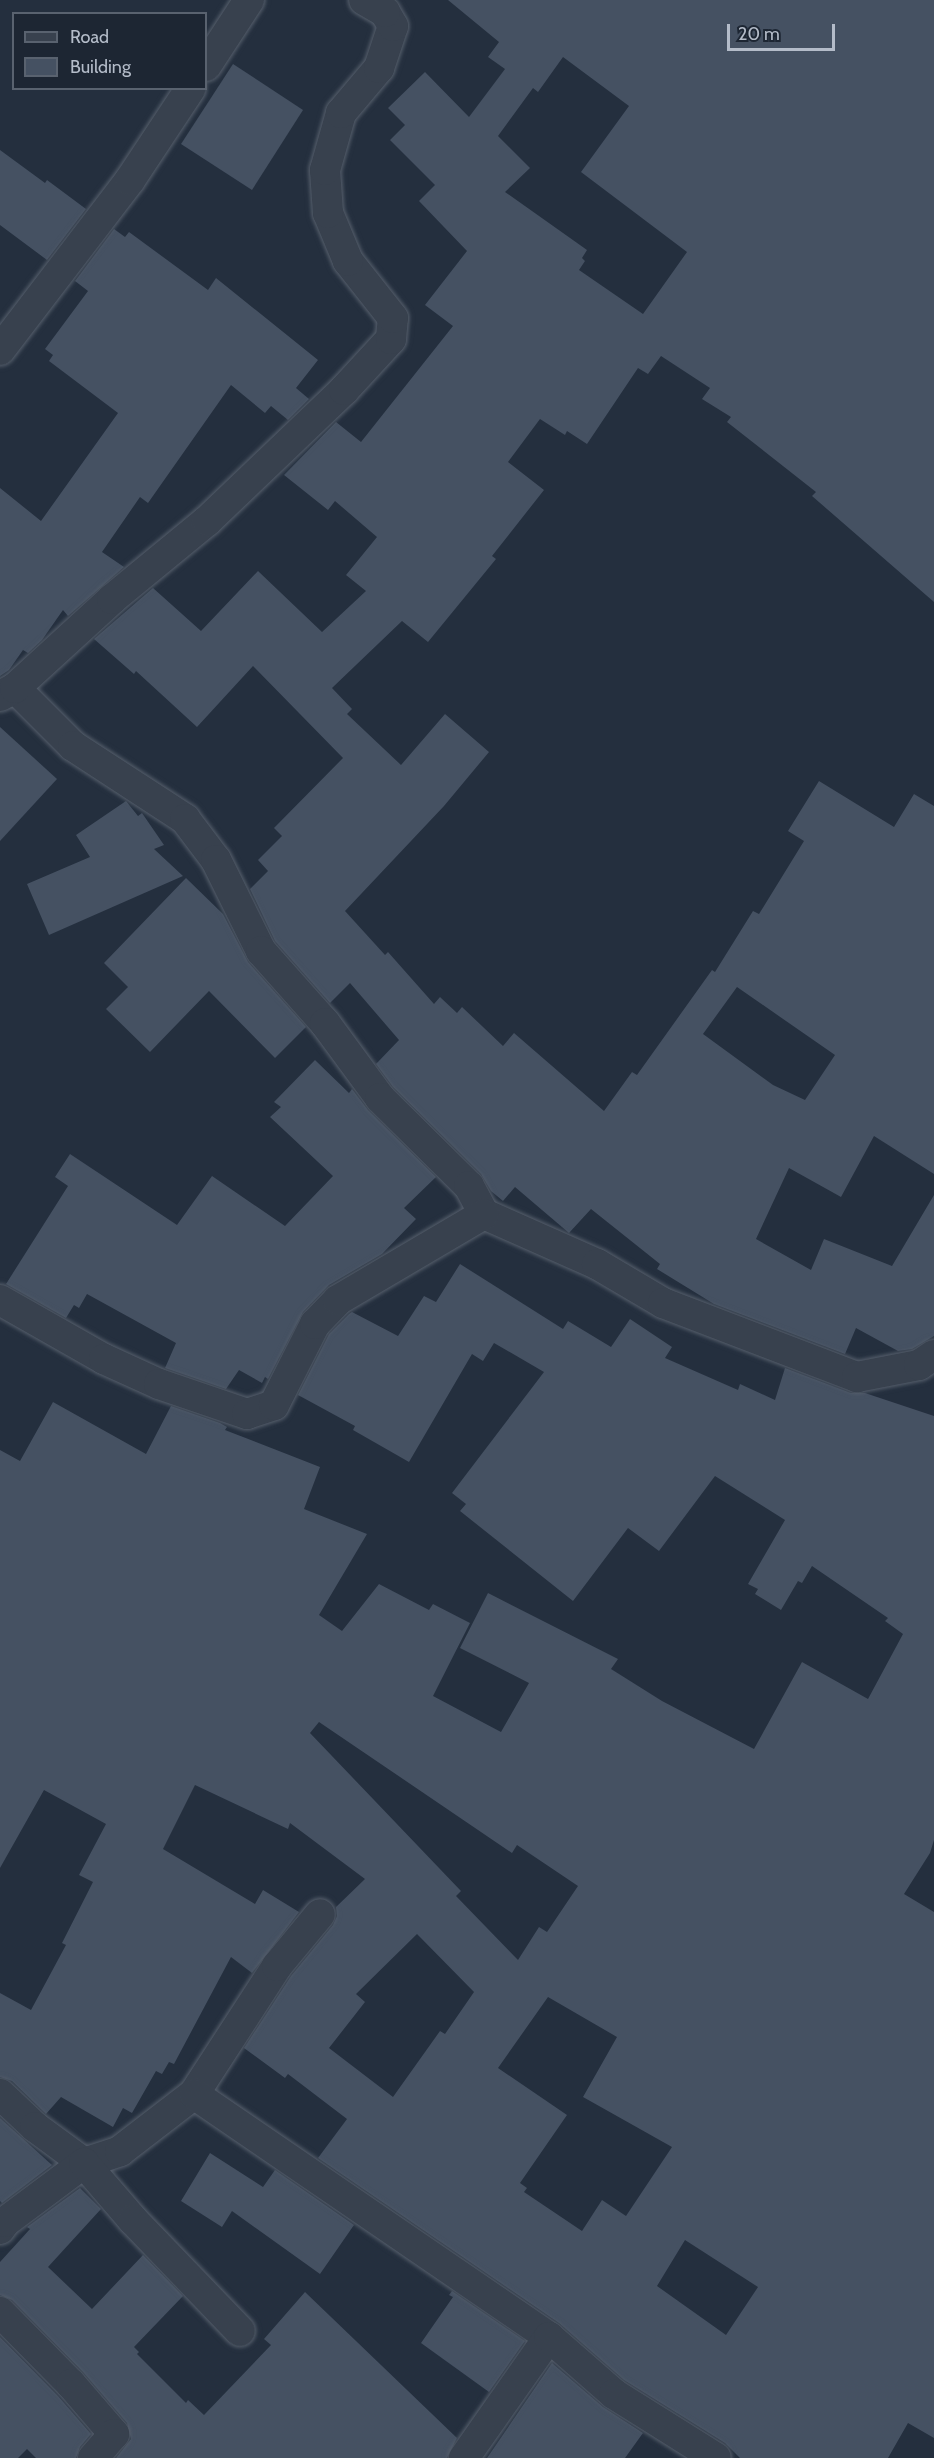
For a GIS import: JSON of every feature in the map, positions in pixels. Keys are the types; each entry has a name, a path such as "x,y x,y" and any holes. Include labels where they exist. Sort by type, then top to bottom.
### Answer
{"street":[{"path":"207,64 249,0"},
{"path":"364,0 385,12 393,26 379,68 342,113 325,170 328,213 348,261 393,318 391,339 344,390 207,521 7,692 73,746 185,819 216,860 261,951 325,1023 380,1098 469,1186 484,1214 597,1264 663,1304 857,1377 919,1365 934,1355"},
{"path":"0,350 129,180 190,90"},
{"path":"0,1300 104,1359 159,1384 247,1414 274,1405 315,1324 338,1300 484,1214"},
{"path":"0,2229 5,2222 84,2163 120,2151 194,2094 278,1966 320,1914"},
{"path":"0,2094 35,2127 84,2163 133,2220 240,2331"},
{"path":"194,2094 549,2337 614,2394 716,2458"},
{"path":"0,2312 71,2384 114,2434 93,2458"},
{"path":"464,2458 549,2337"}],"building":[{"path":"448,0 934,0 934,602 812,496 816,492 727,422 731,417 702,399 710,388 661,356 648,374 638,368 587,444 567,431 565,435 540,419 508,462 544,490 492,556 496,559 428,642 402,621 332,688 352,709 347,714 401,765 445,714 489,752 444,806 345,911 385,955 388,952 434,1004 440,997 457,1013 462,1007 503,1046 514,1033 604,1111 632,1072 637,1075 712,970 715,972 753,911 759,914 804,841 788,831 819,781 894,827 914,794 934,806 934,1174 874,1136 841,1197 789,1168 756,1239 811,1270 824,1239 892,1266 934,1195 934,1336 912,1349 898,1351 856,1328 845,1354 714,1304 657,1269 660,1264 591,1209 569,1233 515,1187 503,1201 491,1191 481,1174 393,1087 376,1064 399,1040 350,983 330,1003 275,941 250,889 268,871 258,860 282,836 274,828 343,758 253,666 197,727 136,671 134,674 94,639 153,588 201,631 258,571 322,632 366,591 346,575 377,537 335,501 328,510 284,475 336,422 361,442 453,326 425,305 467,251 419,201 435,185 390,140 405,125 388,108 425,72 469,117 505,69 488,57 499,42","holes":["563,57 629,106 581,172 687,252 643,314 579,270 585,261 582,258 587,250 505,192 530,168 498,136 533,88 538,92","737,987 835,1055 805,1100 773,1085 703,1034"]},
{"path":"233,64 303,110 252,190 181,144"},
{"path":"0,150 45,183 47,180 86,209 47,260 0,225"},
{"path":"114,229 125,237 129,232 208,290 216,278 318,360 296,388 309,399 288,420 271,406 265,413 231,385 148,503 140,497 102,552 124,567 68,616 63,610 42,640 28,653 23,650 9,670 0,676 0,488 41,521 118,413 49,361 53,355 45,349 88,291 75,281"},
{"path":"0,727 57,779 0,841"},
{"path":"126,801 138,816 142,813 164,845 154,849 183,876 49,935 27,884 90,857 76,835"},
{"path":"186,878 223,914 248,962 306,1027 275,1058 209,991 150,1052 106,1009 128,987 104,963"},
{"path":"315,1060 349,1093 352,1089 368,1110 436,1177 404,1208 416,1219 382,1254 329,1285 303,1312 268,1379 265,1377 262,1383 239,1370 226,1389 165,1368 176,1343 87,1294 79,1308 74,1305 66,1318 6,1284 68,1186 55,1177 70,1154 177,1225 212,1176 285,1226 333,1176 270,1117 281,1107 274,1102"},
{"path":"460,1264 563,1329 568,1321 611,1347 630,1319 672,1347 665,1358 738,1390 740,1384 775,1400 785,1368 851,1393 865,1393 934,1416 934,1840 930,1853 904,1894 934,1912 934,2438 908,2423 888,2458 740,2458 725,2443 624,2380 559,2323 318,2158 347,2119 288,2074 285,2078 244,2048 291,1976 333,1925 337,1916 336,1907 365,1879 290,1823 288,1829 195,1785 163,1849 255,1904 263,1890 299,1912 252,1973 231,1957 174,2064 169,2062 162,2074 156,2071 132,2113 123,2108 113,2127 61,2097 46,2114 12,2081 0,2077 0,1993 31,2010 66,1945 62,1943 93,1882 79,1875 106,1824 44,1790 0,1868 0,1450 20,1461 53,1402 146,1454 171,1406 220,1423 227,1427 225,1430 320,1467 304,1509 367,1534 319,1615 342,1631 379,1584 429,1610 433,1604 470,1623 433,1696 501,1732 529,1683 460,1648 488,1593 618,1659 611,1669 662,1701 754,1749 802,1662 868,1699 903,1634 885,1621 888,1618 812,1566 802,1583 798,1581 781,1610 755,1594 758,1589 748,1584 785,1520 715,1476 659,1551 628,1528 573,1601 460,1511 466,1504 452,1493 544,1372 494,1343 483,1361 472,1354 409,1462 353,1430 355,1426 298,1395 329,1334 349,1314 352,1312 398,1336 424,1296 436,1302","holes":["319,1722 512,1853 517,1845 578,1886 547,1932 539,1927 518,1960 456,1896 461,1891 310,1733","417,1934 474,1992 445,2034 440,2031 393,2097 329,2048 365,2002 356,1994","548,1997 617,2037 583,2097 672,2147 626,2216 602,2200 582,2231 524,2192 527,2188 520,2183 567,2115 498,2068","685,2240 758,2287 726,2335 657,2286"]},
{"path":"0,2118 52,2165 2,2203 0,2201"},
{"path":"210,2153 263,2187 275,2170 354,2225 320,2274 232,2211 222,2227 181,2201"},
{"path":"80,2188 101,2209 48,2267 92,2309 143,2255 183,2296 134,2347 139,2352 137,2354 186,2403 188,2400 204,2415 271,2345 264,2339 305,2292 457,2438 447,2458 116,2458 131,2439 127,2423 83,2372 12,2300 0,2295 0,2262 30,2229 27,2227"},
{"path":"452,2291 525,2341 489,2392 421,2343 453,2297 449,2295"},
{"path":"0,2337 58,2396 91,2434 80,2447 76,2458 36,2458 27,2449 18,2458 0,2458"},
{"path":"552,2363 603,2407 643,2433 625,2458 487,2458"}]}
